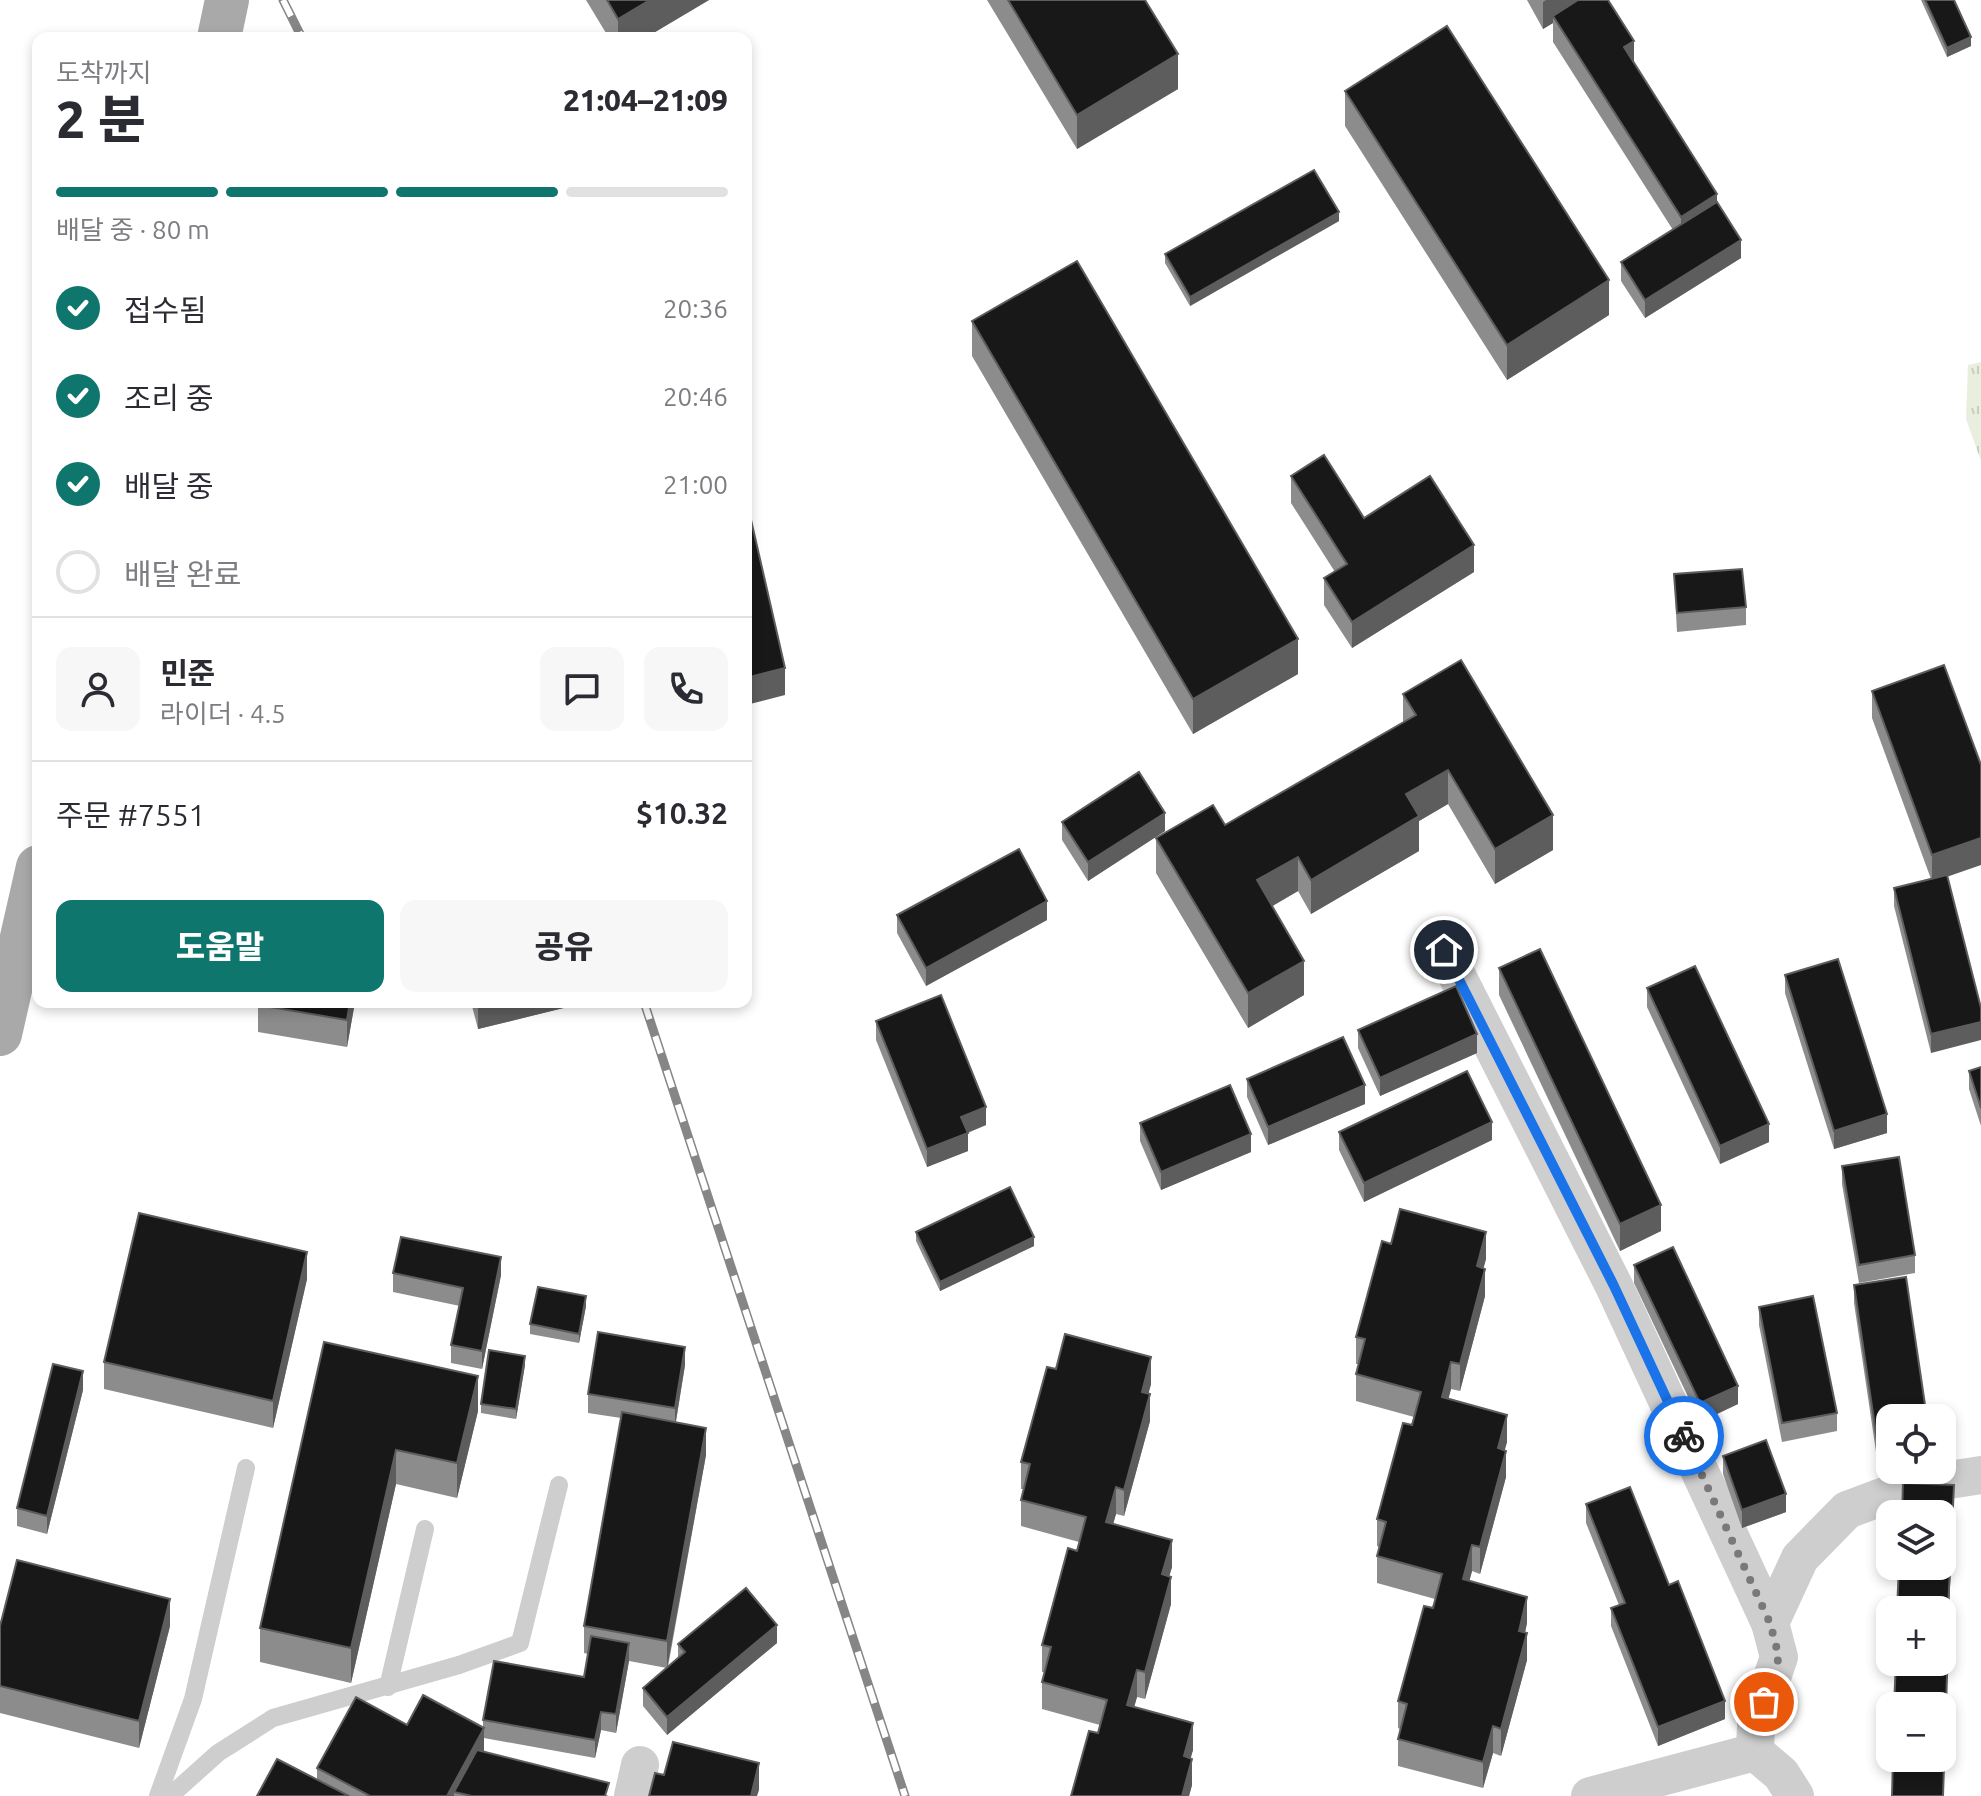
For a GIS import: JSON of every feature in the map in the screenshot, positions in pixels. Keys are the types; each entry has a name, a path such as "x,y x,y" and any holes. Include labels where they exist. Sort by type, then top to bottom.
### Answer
{"main road":[{"path":"220,32 227,0"},
{"path":"0,1034 32,893"}],"street":[{"path":"1444,950 1614,1286 1770,1623 1779,1657 1756,1725 1755,1752"},
{"path":"1770,1623 1800,1558 1847,1510 1911,1486 1981,1475"},
{"path":"1590,1796 1755,1752"},
{"path":"1755,1752 1781,1774 1795,1796"}],"lane":[{"path":"158,1796 193,1699 246,1468"},
{"path":"170,1796 218,1753 273,1718 388,1687 520,1643 559,1485"},
{"path":"388,1687 425,1529"}],"green space":[{"path":"1981,362 1981,461 1966,419 1968,365"}],"building":[{"path":"607,0 650,0 618,19"},
{"path":"1008,0 1145,0 1178,54 1077,115"},
{"path":"1578,0 1608,0 1634,41 1624,47 1717,194 1681,217 1553,16"},
{"path":"1925,0 1954,0 1971,37 1947,48"},
{"path":"1447,26 1609,280 1507,345 1345,91"},
{"path":"1314,170 1339,212 1190,297 1165,254"},
{"path":"1717,202 1741,240 1645,300 1621,262"},
{"path":"1077,261 1298,639 1193,699 972,321"},
{"path":"1324,455 1364,518 1430,476 1474,545 1352,622 1324,578 1347,564 1291,476"},
{"path":"752,524 785,668 752,676"},
{"path":"1742,569 1746,607 1677,613 1674,574"},
{"path":"1461,660 1553,815 1495,849 1448,770 1406,794 1419,816 1311,880 1298,857 1257,880 1304,961 1248,993 1156,838 1213,805 1225,825 1416,715 1403,694"},
{"path":"1944,665 1981,765 1981,838 1932,855 1872,691"},
{"path":"1139,772 1165,813 1088,862 1062,822"},
{"path":"1019,849 1047,901 926,968 897,915"},
{"path":"1947,875 1981,1008 1981,1022 1931,1034 1894,888"},
{"path":"1540,949 1661,1205 1620,1224 1499,968"},
{"path":"1838,959 1887,1114 1834,1131 1785,975"},
{"path":"1695,966 1769,1124 1720,1146 1647,988"},
{"path":"1456,986 1477,1034 1380,1078 1358,1030"},
{"path":"941,995 986,1107 961,1117 968,1133 927,1149 876,1021"},
{"path":"276,1008 349,1008 347,1020"},
{"path":"1343,1037 1365,1085 1268,1127 1247,1079"},
{"path":"1981,1067 1981,1108 1969,1071"},
{"path":"1467,1071 1492,1122 1364,1183 1339,1132"},
{"path":"1230,1085 1251,1134 1161,1172 1140,1123"},
{"path":"1899,1157 1915,1255 1859,1265 1842,1166"},
{"path":"1010,1187 1034,1237 940,1282 916,1232"},
{"path":"1400,1209 1486,1232 1477,1266 1485,1269 1460,1364 1451,1362 1442,1397 1507,1415 1498,1448 1506,1451 1480,1547 1472,1545 1463,1579 1527,1597 1519,1631 1527,1633 1501,1729 1493,1726 1483,1762 1398,1739 1407,1704 1398,1701 1424,1606 1433,1608 1442,1574 1377,1556 1386,1522 1377,1519 1403,1423 1412,1425 1421,1392 1356,1374 1365,1339 1356,1337 1382,1241 1391,1244"},
{"path":"139,1213 307,1252 273,1401 104,1362"},
{"path":"401,1237 501,1257 482,1351 451,1345 463,1288 393,1273"},
{"path":"1673,1247 1738,1386 1700,1403 1634,1265"},
{"path":"1906,1277 1925,1404 1876,1404 1876,1434 1854,1285"},
{"path":"538,1287 586,1296 579,1334 530,1324"},
{"path":"1813,1296 1837,1413 1782,1423 1759,1307"},
{"path":"598,1332 685,1347 675,1408 588,1394"},
{"path":"1065,1334 1151,1357 1142,1392 1150,1394 1124,1490 1116,1487 1106,1522 1172,1540 1162,1574 1171,1577 1145,1672 1137,1670 1127,1705 1193,1723 1184,1756 1192,1759 1182,1796 1071,1796 1089,1731 1098,1733 1107,1700 1042,1682 1051,1647 1042,1645 1068,1548 1077,1551 1086,1517 1021,1500 1030,1464 1021,1462 1047,1367 1056,1369"},
{"path":"324,1342 478,1376 457,1463 396,1450 351,1648 260,1628"},
{"path":"489,1350 525,1356 516,1409 481,1404"},
{"path":"53,1364 83,1371 47,1516 17,1508"},
{"path":"622,1412 706,1428 667,1641 584,1626"},
{"path":"1766,1440 1786,1494 1742,1510 1723,1456"},
{"path":"1903,1484 1954,1485 1953,1500 1902,1500"},
{"path":"1630,1487 1669,1585 1678,1581 1725,1701 1658,1727 1611,1608 1625,1603 1586,1504"},
{"path":"17,1560 170,1599 139,1721 0,1686 0,1626"},
{"path":"1898,1580 1949,1580 1949,1596 1898,1596"},
{"path":"746,1588 777,1625 667,1717 643,1688 685,1652 678,1644"},
{"path":"591,1636 629,1643 616,1714 601,1712 595,1740 483,1720 494,1661 584,1677"},
{"path":"1895,1676 1947,1676 1946,1692 1895,1692"},
{"path":"423,1695 484,1728 447,1796 370,1796 317,1768 356,1697 407,1725"},
{"path":"673,1742 759,1763 751,1796 649,1796 655,1773 664,1775"},
{"path":"477,1750 609,1783 605,1796 472,1796 454,1792"},
{"path":"277,1759 349,1796 257,1796"},
{"path":"1893,1772 1944,1772 1943,1796 1892,1796"}],"railway":[{"path":"283,0 299,32"},
{"path":"646,1008 905,1796"}],"way so far":[{"path":"1684,1436 1770,1623 1779,1657 1764,1702"}],"route":[{"path":"1444,950 1614,1286 1684,1436"}]}
